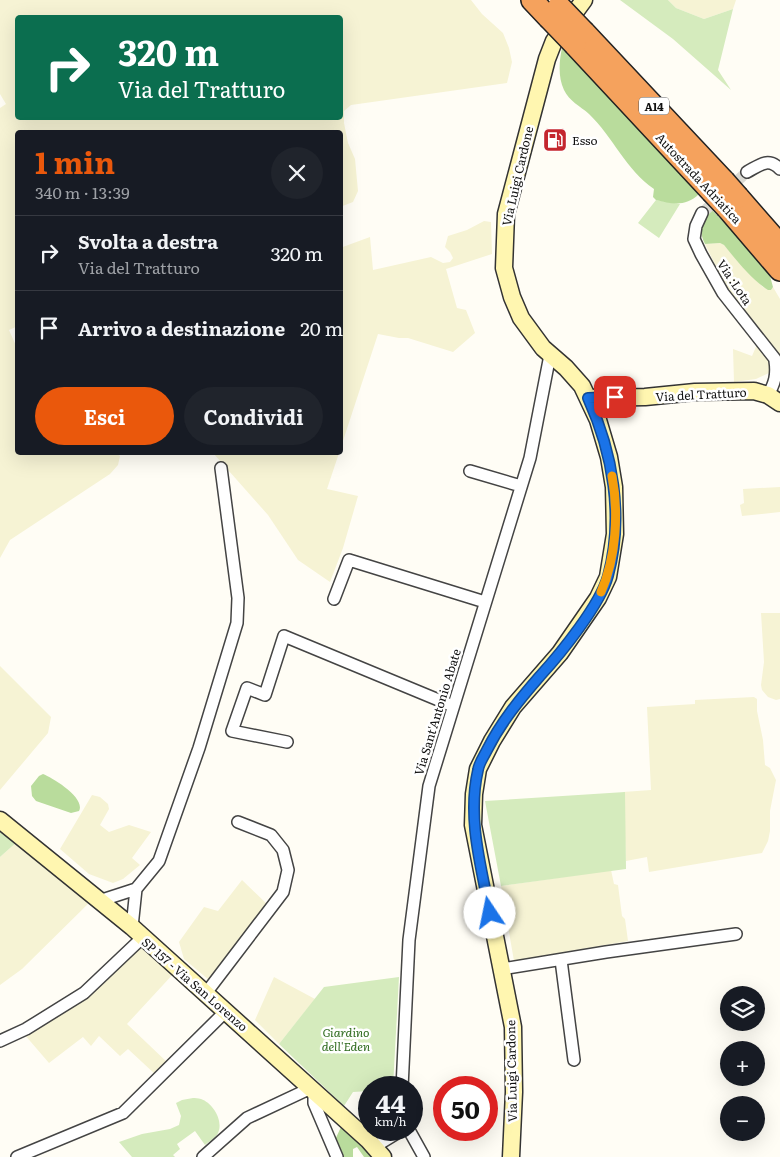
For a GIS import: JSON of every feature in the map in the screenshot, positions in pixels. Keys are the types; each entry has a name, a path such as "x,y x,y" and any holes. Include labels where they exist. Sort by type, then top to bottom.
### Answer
{"highway":[{"name":"Autostrada Adriatica","path":"532,0 554,8 579,38 718,186 733,203 780,270"},
{"name":"Autostrada Adriatica","path":"733,203 780,245"}],"main road":[{"name":"Via Luigi Cardone","path":"511,1157 514,1092 513,1027 474,825 474,794 478,769 492,741 513,707 560,653 598,598 608,577 615,534 614,487 603,433 582,386 566,368 550,355 521,318 512,297 504,268 506,214 546,59 554,41 584,0"},
{"name":"Via del Tratturo","path":"588,398 754,392 774,399"},
{"name":"SP 157 - Via San Lorenzo","path":"0,820 137,932 206,992 378,1152"}],"street":[{"path":"747,172 764,162 774,164 780,169"},
{"name":"Via :Lota","path":"702,213 696,226 694,239 723,293 778,363 774,383 774,399"},
{"name":"Via Sant'Antonio Abate","path":"403,1076 409,940 429,786 530,458 550,355"},
{"path":"99,901 136,889 159,861 199,748 237,623 238,598 221,468"},
{"path":"470,471 521,486"},
{"path":"334,599 349,560 485,602"},
{"path":"287,742 232,731 247,688 265,695 284,636 454,706"},
{"path":"206,992 284,892 288,870 283,850 271,835 238,822"},
{"path":"0,1041 26,1029 84,993 137,932 136,889"},
{"path":"502,969 736,934"},
{"path":"561,960 574,1060"},
{"path":"18,1157 124,1114 226,1011"},
{"path":"203,1157 247,1118 313,1090 314,1103 337,1157"},
{"path":"378,1152 390,1141"},
{"path":"415,1141 424,1157"}],"shaded area":[{"path":"0,0 471,0 482,14 503,33 512,62 507,83 351,105 344,111 344,123 348,143 355,159 358,191 353,202 343,206 343,130 15,130 15,327 9,330 15,344 15,455 120,456 118,465 110,474 10,540 0,558 0,108 6,104 0,94"},
{"path":"668,0 736,0 733,9 704,19 676,8"},
{"path":"484,221 491,222 492,254 446,269 457,308 466,310 475,333 453,352 408,338 378,334 343,441 343,247 370,237 373,270 431,257 443,263 450,262 453,258 445,247 448,236 467,230"},
{"path":"720,243 763,287 771,290 773,287 780,299 780,363 727,289 705,244"},
{"path":"758,342 772,365 771,372 756,379 734,382 733,349 752,356"},
{"path":"215,455 338,455 327,489 358,496 343,548 330,582 298,560 268,515"},
{"path":"780,487 780,512 742,516 740,505 744,503 743,489"},
{"path":"761,613 780,613 780,699 776,700 768,697 762,690 761,685 764,662"},
{"path":"0,666 51,717 48,733 0,790"},
{"path":"754,697 757,699 765,765 770,768 776,780 770,811 770,831 768,841 762,853 649,872 647,857 626,861 623,792 651,790 647,707 695,704 695,700"},
{"path":"92,795 100,797 108,804 109,809 100,825 109,832 129,825 151,832 132,858 140,865 123,879 113,883 89,874 60,849"},
{"path":"18,841 93,899 22,969 0,985 0,857"},
{"path":"611,870 614,884 618,885 622,916 625,919 628,941 514,961 501,886"},
{"path":"242,880 269,906 209,980 184,959 179,942 204,907 218,911"},
{"path":"142,945 175,972 127,1024 168,1063 156,1075 128,1049 120,1056 99,1036 91,1046 83,1037 49,1063 24,1034"},
{"path":"274,977 315,999 279,1044 255,1020"}],"green space":[{"path":"620,0 668,0 676,8 704,19 733,9 718,70 731,90 673,39"},
{"path":"562,48 699,194 684,203 668,203 656,200 653,197 654,189 627,163 598,123 566,94 560,75"},
{"path":"656,200 680,204 659,238 638,223"},
{"path":"710,208 739,238 770,276 773,287 771,290 762,286 750,275 724,245 720,243 705,244 701,230 705,216"},
{"path":"43,774 61,784 78,800 79,811 71,813 36,801 32,796 31,786"},
{"path":"625,792 626,869 501,886 485,801"},
{"path":"0,826 18,841 0,857"},
{"name":"Giardino dell'Eden","path":"399,977 394,1076 358,1076 358,1092 353,1092 344,1106 279,1044 324,987"},
{"path":"193,1098 201,1099 210,1104 219,1119 220,1124 217,1135 205,1145 195,1131 177,1144 180,1149 173,1155 175,1157 132,1157 119,1142 179,1125 181,1116 176,1103"},
{"path":"346,1125 358,1137 358,1141 362,1141 379,1157 364,1157 357,1147 353,1149 353,1157 338,1157 334,1142 341,1127"}],"tunnel":[{"path":"702,213 747,172"}],"slow traffic":[{"path":"601,592 608,577 615,534 612,476"}],"place":[{"name":"Esso","path":"555,140"}],"route":[{"path":"490,913 474,825 474,794 478,769 492,741 513,707 560,653 598,598 608,577 615,534 614,487 603,433 588,398 615,397"}]}
